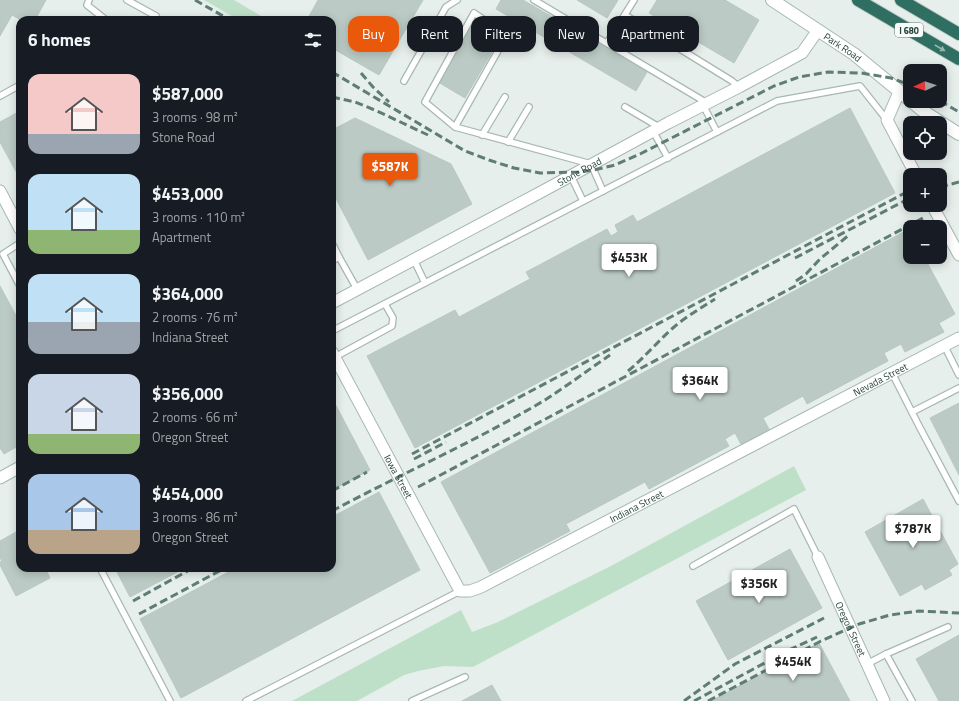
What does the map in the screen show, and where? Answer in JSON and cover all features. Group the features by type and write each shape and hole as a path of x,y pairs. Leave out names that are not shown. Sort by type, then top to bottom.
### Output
{"highway":[{"name":"I 680","path":"858,0 959,59"},
{"name":"I 680","path":"901,0 959,34"}],"street":[{"name":"Park Road","path":"772,0 854,54 903,94"},
{"name":"Stone Road","path":"336,301 656,129 802,53 818,30"},
{"path":"900,92 887,120 912,168"},
{"name":"Park Road","path":"920,108 959,134"},
{"path":"0,191 6,207 16,223"},
{"path":"936,212 959,255"},
{"name":"Nevada Street","path":"801,420 959,338"},
{"name":"Iowa Street","path":"336,359 465,591"},
{"name":"Indiana Street","path":"465,591 481,588 801,420"},
{"path":"0,478 16,469"},
{"name":"Oregon Street","path":"818,557 884,701"}],"lane":[{"path":"89,0 87,5 101,16"},
{"path":"127,0 156,16"},
{"path":"404,80 446,7 457,0"},
{"path":"534,0 607,43"},
{"path":"634,0 625,14 732,81 739,87"},
{"path":"455,127 507,35 474,13 425,102 455,127 591,164 603,191"},
{"path":"621,52 705,104 717,132"},
{"path":"336,329 777,101 860,86 887,120"},
{"path":"0,96 16,88"},
{"path":"482,135 505,97"},
{"path":"508,142 528,107"},
{"path":"624,107 656,129 668,158"},
{"path":"571,176 583,201"},
{"path":"16,245 2,253 16,279"},
{"path":"336,251 357,290"},
{"path":"414,260 425,283"},
{"path":"336,353 392,326 393,318 385,304"},
{"path":"944,345 959,375"},
{"path":"892,372 959,501"},
{"path":"912,412 959,388"},
{"path":"693,566 794,510 818,557"},
{"path":"102,572 170,701"},
{"path":"246,701 465,591"},
{"path":"867,664 886,654 948,628"},
{"path":"886,654 912,701"},
{"path":"412,701 465,677"}],"green space":[{"path":"204,0 234,0 261,16 232,16"},
{"path":"794,466 806,490 473,667 444,666 404,675 357,701 292,701 461,610 472,632 498,622 611,566"}],"building":[{"path":"0,0 46,0 37,16 16,16 16,17 12,15 0,36"},
{"path":"318,0 423,0 414,16 407,16 407,27 399,41 399,16 348,16 348,52 392,52 379,75 336,50 336,16 309,16"},
{"path":"501,0 523,0 551,16 544,16 544,37 536,32 536,16 508,16 496,9"},
{"path":"577,0 618,0 607,18"},
{"path":"657,0 725,0 759,20 734,63 699,42 699,16 654,16 649,13"},
{"path":"471,26 471,52 492,52 465,98 438,82 456,52 463,52 463,39"},
{"path":"599,44 607,49 607,52 613,52 647,72 636,91 569,52 599,52"},
{"path":"850,108 895,193 415,448 367,356 455,310 459,317 530,279 526,272 607,229 611,236 618,232 615,225 633,215 637,222"},
{"path":"16,113 16,172 0,142 0,122"},
{"path":"355,118 451,164 472,204 368,260 336,199 336,128"},
{"path":"903,232 903,264 928,264 955,314 939,323 944,332 905,352 901,344 884,353 888,361 807,404 803,396 763,418 770,431 742,446 735,433 725,439 729,446 649,489 645,482 566,524 570,531 490,573 441,482"},
{"path":"0,286 16,316 16,447 4,454 0,448"},
{"path":"959,403 959,475 930,418"},
{"path":"336,406 370,470 336,488"},
{"path":"379,492 420,570 181,698 140,619 228,572 336,572 336,515"},
{"path":"923,499 958,564 949,570 952,575 925,590 922,584 900,596 865,532"},
{"path":"16,532 16,572 47,572 50,578 16,596 0,565 0,562 2,561 0,558 0,541"},
{"path":"790,549 822,608 728,660 696,601"},
{"path":"117,572 177,572 130,597"},
{"path":"959,635 959,701 939,701 916,659"},
{"path":"819,643 850,701 711,701"},
{"path":"492,685 501,701 462,701"}],"railway":[{"path":"195,0 223,16"},
{"path":"336,74 465,151 514,168 540,173 578,172 615,165 640,154 774,86 799,77 828,72 861,73 891,78 903,82"},
{"path":"361,73 389,102"},
{"path":"336,98 355,102 428,135"},
{"path":"947,105 959,112"},
{"path":"947,185 959,182"},
{"path":"412,454 903,194"},
{"path":"795,258 903,202"},
{"path":"418,487 923,218"},
{"path":"796,281 806,274 820,259 849,235"},
{"path":"628,371 674,327 715,299"},
{"path":"336,509 519,415 553,395 610,355"},
{"path":"414,459 446,442"},
{"path":"336,489 367,472"},
{"path":"133,601 186,572"},
{"path":"139,614 218,572"},
{"path":"708,701 821,641 859,624 890,615 919,611 959,613"},
{"path":"684,701 735,664 824,618"},
{"path":"694,701 787,651 817,637"}]}
